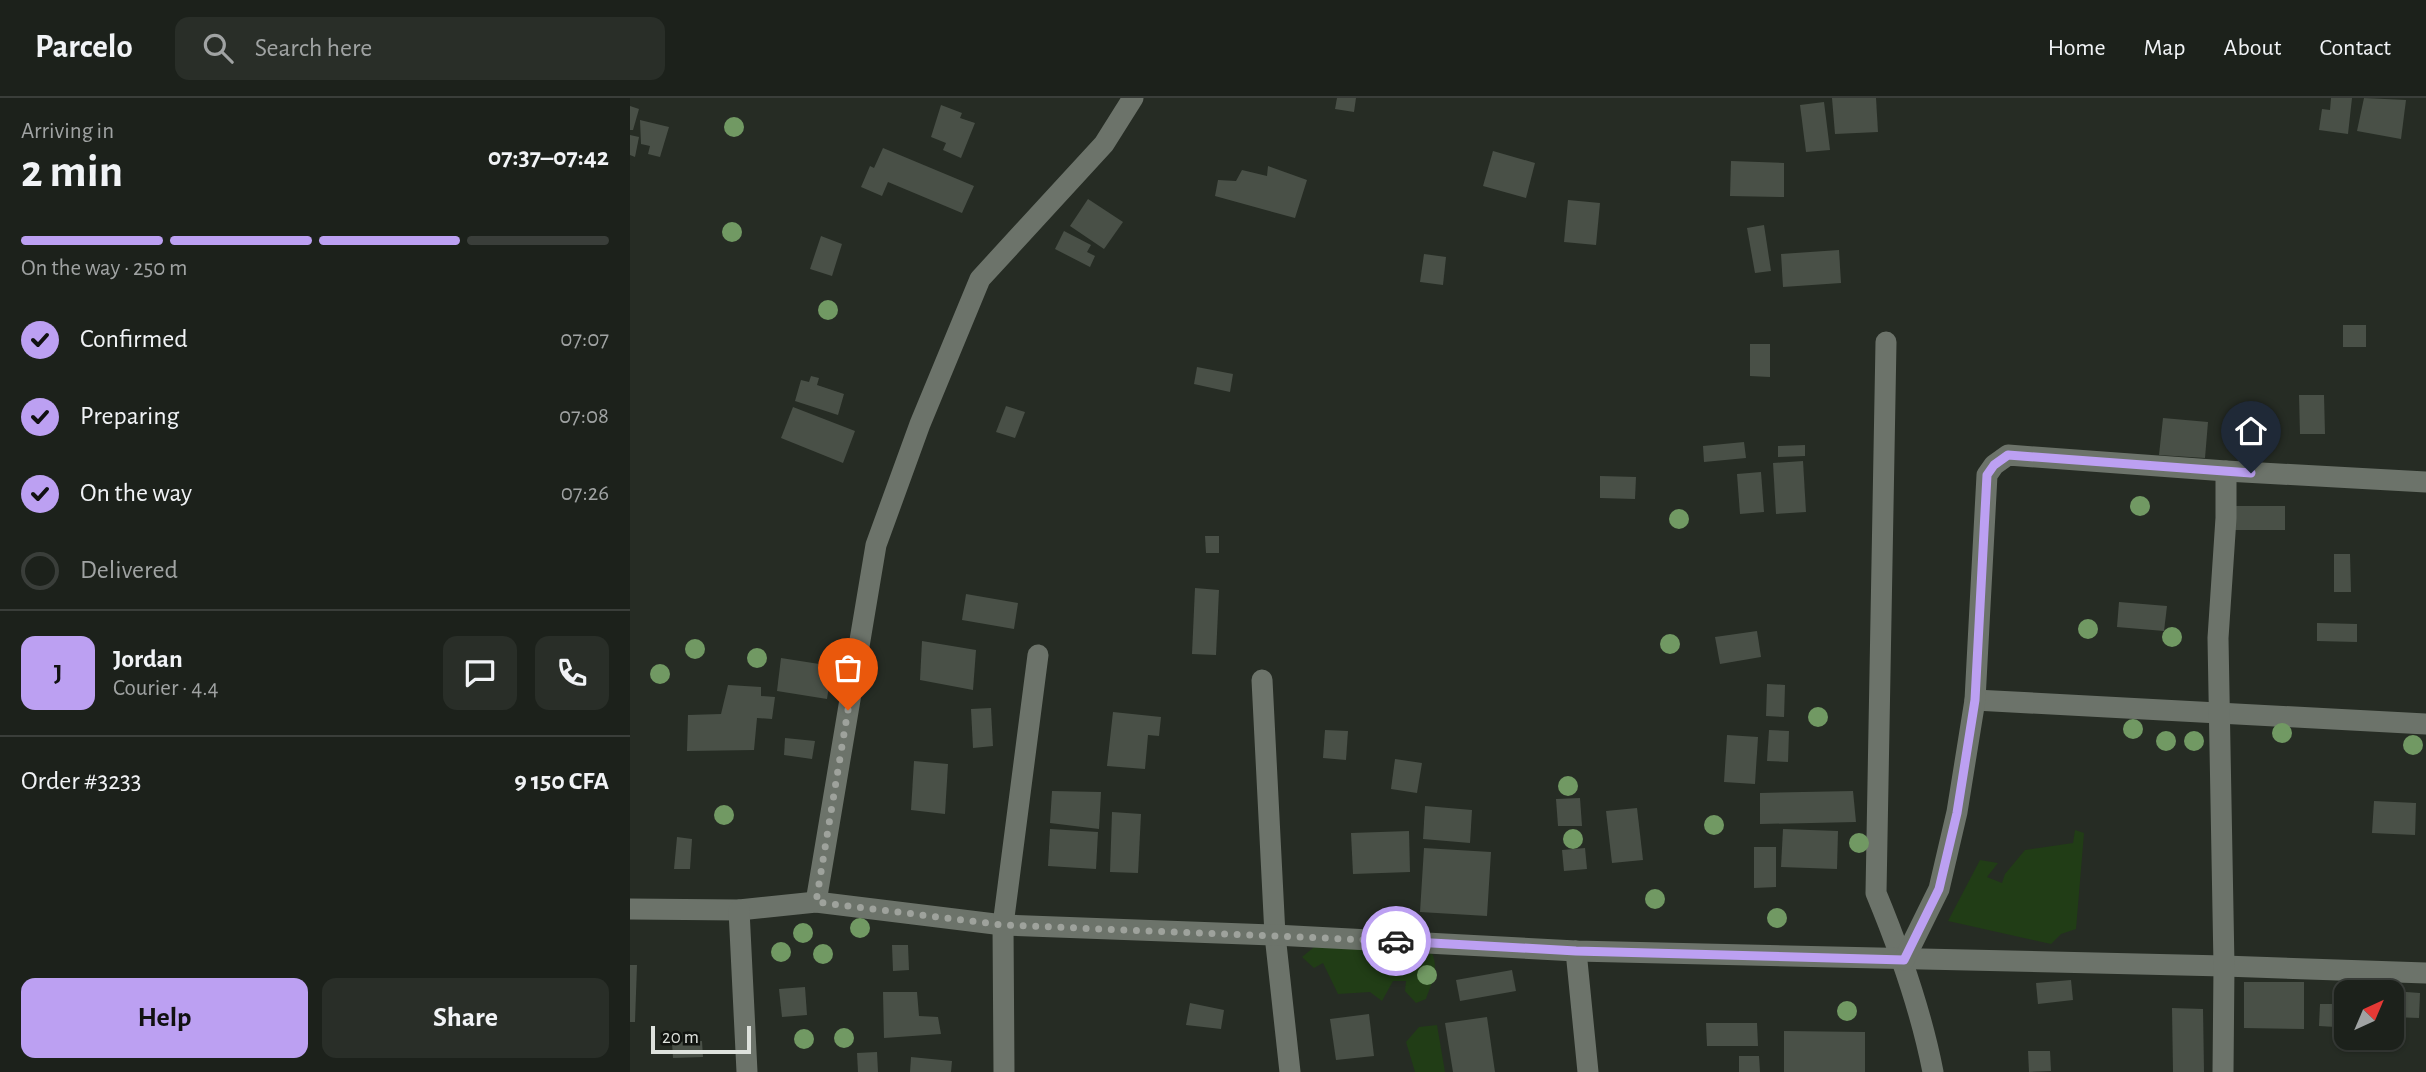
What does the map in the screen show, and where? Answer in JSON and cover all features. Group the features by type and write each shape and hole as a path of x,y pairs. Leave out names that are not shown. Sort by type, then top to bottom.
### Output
{"street":[{"path":"816,902 876,545 920,424 980,279 1104,144 1133,98"},
{"path":"1886,342 1876,893 1904,960 1933,1072"},
{"path":"1904,960 1939,889 1957,813 1975,700 1987,475 1994,465 2008,455 2426,482"},
{"path":"2223,1072 2224,966 2218,638 2226,518 2226,471"},
{"path":"1004,1072 1003,925 1038,655"},
{"path":"1262,680 1275,935 1290,1072"},
{"path":"1975,700 2426,724"},
{"path":"630,909 739,910 816,902 1003,925 1275,935 1576,951 2426,973"},
{"path":"739,910 747,1072"},
{"path":"1576,951 1588,1072"}],"green space":[{"path":"2075,830 2084,833 2076,929 2061,934 2051,944 1948,921 1980,860 1998,863 1987,877 2002,883 2005,874 2025,850 2073,843"},
{"path":"1319,943 1431,951 1435,970 1426,999 1416,1003 1405,991 1406,981 1393,981 1382,1001 1370,992 1338,994 1323,963 1314,968 1302,957"},
{"path":"1437,1025 1445,1072 1415,1072 1406,1042 1419,1027"}],"building":[{"path":"1337,98 1356,98 1354,112 1335,109"},
{"path":"1832,98 1876,98 1878,132 1835,134"},
{"path":"2331,98 2352,98 2348,134 2319,130 2322,109 2330,110"},
{"path":"2364,98 2406,100 2401,139 2357,131"},
{"path":"1824,102 1830,150 1806,152 1800,105"},
{"path":"941,105 962,113 960,118 975,123 961,158 943,150 946,143 931,137"},
{"path":"630,106 639,109 633,130 630,130"},
{"path":"640,120 669,127 660,157 648,154 650,146 641,144"},
{"path":"630,135 639,137 635,157 630,155"},
{"path":"883,148 974,186 962,213 888,182 882,196 861,187 870,166 874,168"},
{"path":"1493,151 1535,163 1526,198 1483,186"},
{"path":"1731,161 1784,163 1784,197 1730,196"},
{"path":"1268,166 1307,180 1295,218 1215,196 1218,180 1236,181 1242,170 1267,176"},
{"path":"1088,199 1123,222 1104,249 1070,226"},
{"path":"1568,200 1600,203 1596,245 1564,242"},
{"path":"1764,225 1771,271 1755,273 1747,228"},
{"path":"1064,231 1091,245 1087,252 1095,256 1090,267 1055,249"},
{"path":"821,236 842,244 832,276 810,269"},
{"path":"1839,250 1841,283 1783,287 1781,254"},
{"path":"1424,254 1446,257 1443,285 1420,282"},
{"path":"2343,325 2366,325 2366,347 2343,347"},
{"path":"1750,344 1770,344 1770,377 1750,376"},
{"path":"1197,367 1233,374 1230,392 1194,384"},
{"path":"811,376 819,378 817,385 844,394 838,415 795,401 801,380 809,382"},
{"path":"2299,395 2324,395 2325,434 2300,434"},
{"path":"1006,406 1025,412 1015,438 996,432"},
{"path":"793,407 855,431 843,463 781,438"},
{"path":"2163,418 2208,422 2205,458 2159,455"},
{"path":"1744,442 1746,458 1704,462 1703,446"},
{"path":"1805,445 1805,456 1778,457 1778,446"},
{"path":"1803,461 1806,512 1776,514 1773,463"},
{"path":"1761,472 1764,512 1740,514 1737,474"},
{"path":"1600,476 1636,477 1635,499 1600,498"},
{"path":"2234,506 2285,506 2285,530 2234,530"},
{"path":"1205,536 1219,536 1219,553 1206,553"},
{"path":"2334,554 2350,554 2351,592 2334,592"},
{"path":"1195,588 1219,590 1216,655 1192,654"},
{"path":"966,594 1018,603 1014,629 962,620"},
{"path":"2119,602 2167,606 2164,631 2117,627"},
{"path":"2317,623 2357,624 2357,642 2317,641"},
{"path":"1757,631 1761,657 1720,664 1715,637"},
{"path":"922,641 976,650 973,690 920,680"},
{"path":"781,658 832,666 827,699 777,691"},
{"path":"1767,684 1785,685 1784,717 1766,716"},
{"path":"728,685 761,687 761,696 775,697 772,719 757,718 754,750 687,751 688,715 721,714"},
{"path":"991,708 993,746 973,748 971,709"},
{"path":"1113,712 1161,717 1159,736 1148,735 1145,769 1107,766"},
{"path":"1325,730 1348,731 1346,760 1323,758"},
{"path":"1769,730 1789,731 1788,762 1767,761"},
{"path":"1727,735 1758,737 1755,784 1724,782"},
{"path":"785,738 815,741 812,759 784,755"},
{"path":"1395,759 1422,763 1417,793 1391,789"},
{"path":"914,761 948,764 945,814 911,810"},
{"path":"1052,791 1101,792 1099,829 1050,823"},
{"path":"1853,791 1856,822 1760,824 1760,793"},
{"path":"1580,798 1582,826 1558,826 1556,799"},
{"path":"2374,801 2416,803 2415,835 2372,833"},
{"path":"1425,806 1472,810 1470,843 1423,839"},
{"path":"1637,808 1643,860 1612,863 1606,811"},
{"path":"1112,812 1141,814 1138,873 1110,872"},
{"path":"1050,829 1098,832 1096,869 1048,866"},
{"path":"1783,829 1838,831 1837,869 1781,867"},
{"path":"1409,831 1410,872 1353,874 1351,833"},
{"path":"677,837 692,839 690,869 674,869"},
{"path":"1754,847 1776,847 1776,887 1754,888"},
{"path":"1424,848 1491,852 1487,916 1420,912"},
{"path":"1585,848 1587,869 1564,871 1562,850"},
{"path":"892,945 908,945 909,970 893,971"},
{"path":"630,965 637,965 635,1022 630,1022"},
{"path":"1512,970 1516,991 1460,1001 1456,980"},
{"path":"2071,980 2073,1000 2038,1004 2036,983"},
{"path":"2244,982 2304,982 2304,1029 2244,1028"},
{"path":"805,987 807,1015 782,1017 779,989"},
{"path":"883,992 917,992 919,1016 938,1017 941,1034 884,1038"},
{"path":"2404,992 2420,993 2419,1018 2404,1017"},
{"path":"1190,1003 1224,1010 1221,1029 1186,1025"},
{"path":"2320,1004 2334,1004 2334,1027 2319,1026"},
{"path":"2172,1008 2203,1009 2204,1072 2173,1072"},
{"path":"1369,1014 1374,1056 1336,1060 1330,1019"},
{"path":"1487,1017 1495,1072 1453,1072 1445,1023"},
{"path":"1706,1023 1757,1023 1758,1046 1707,1046"},
{"path":"1784,1031 1865,1032 1865,1072 1784,1072"},
{"path":"702,1041 703,1057 673,1058 672,1042"},
{"path":"2028,1051 2050,1051 2051,1071 2029,1072"},
{"path":"877,1052 878,1072 858,1072 857,1053"},
{"path":"1739,1056 1759,1056 1760,1072 1739,1072"},
{"path":"911,1057 952,1061 951,1072 910,1072"}],"way so far":[{"path":"848,710 816,902 1003,925 1396,941"}],"route":[{"path":"1396,941 1576,951 1904,960 1939,889 1957,813 1975,700 1987,475 1994,465 2008,455 2251,473"}]}
